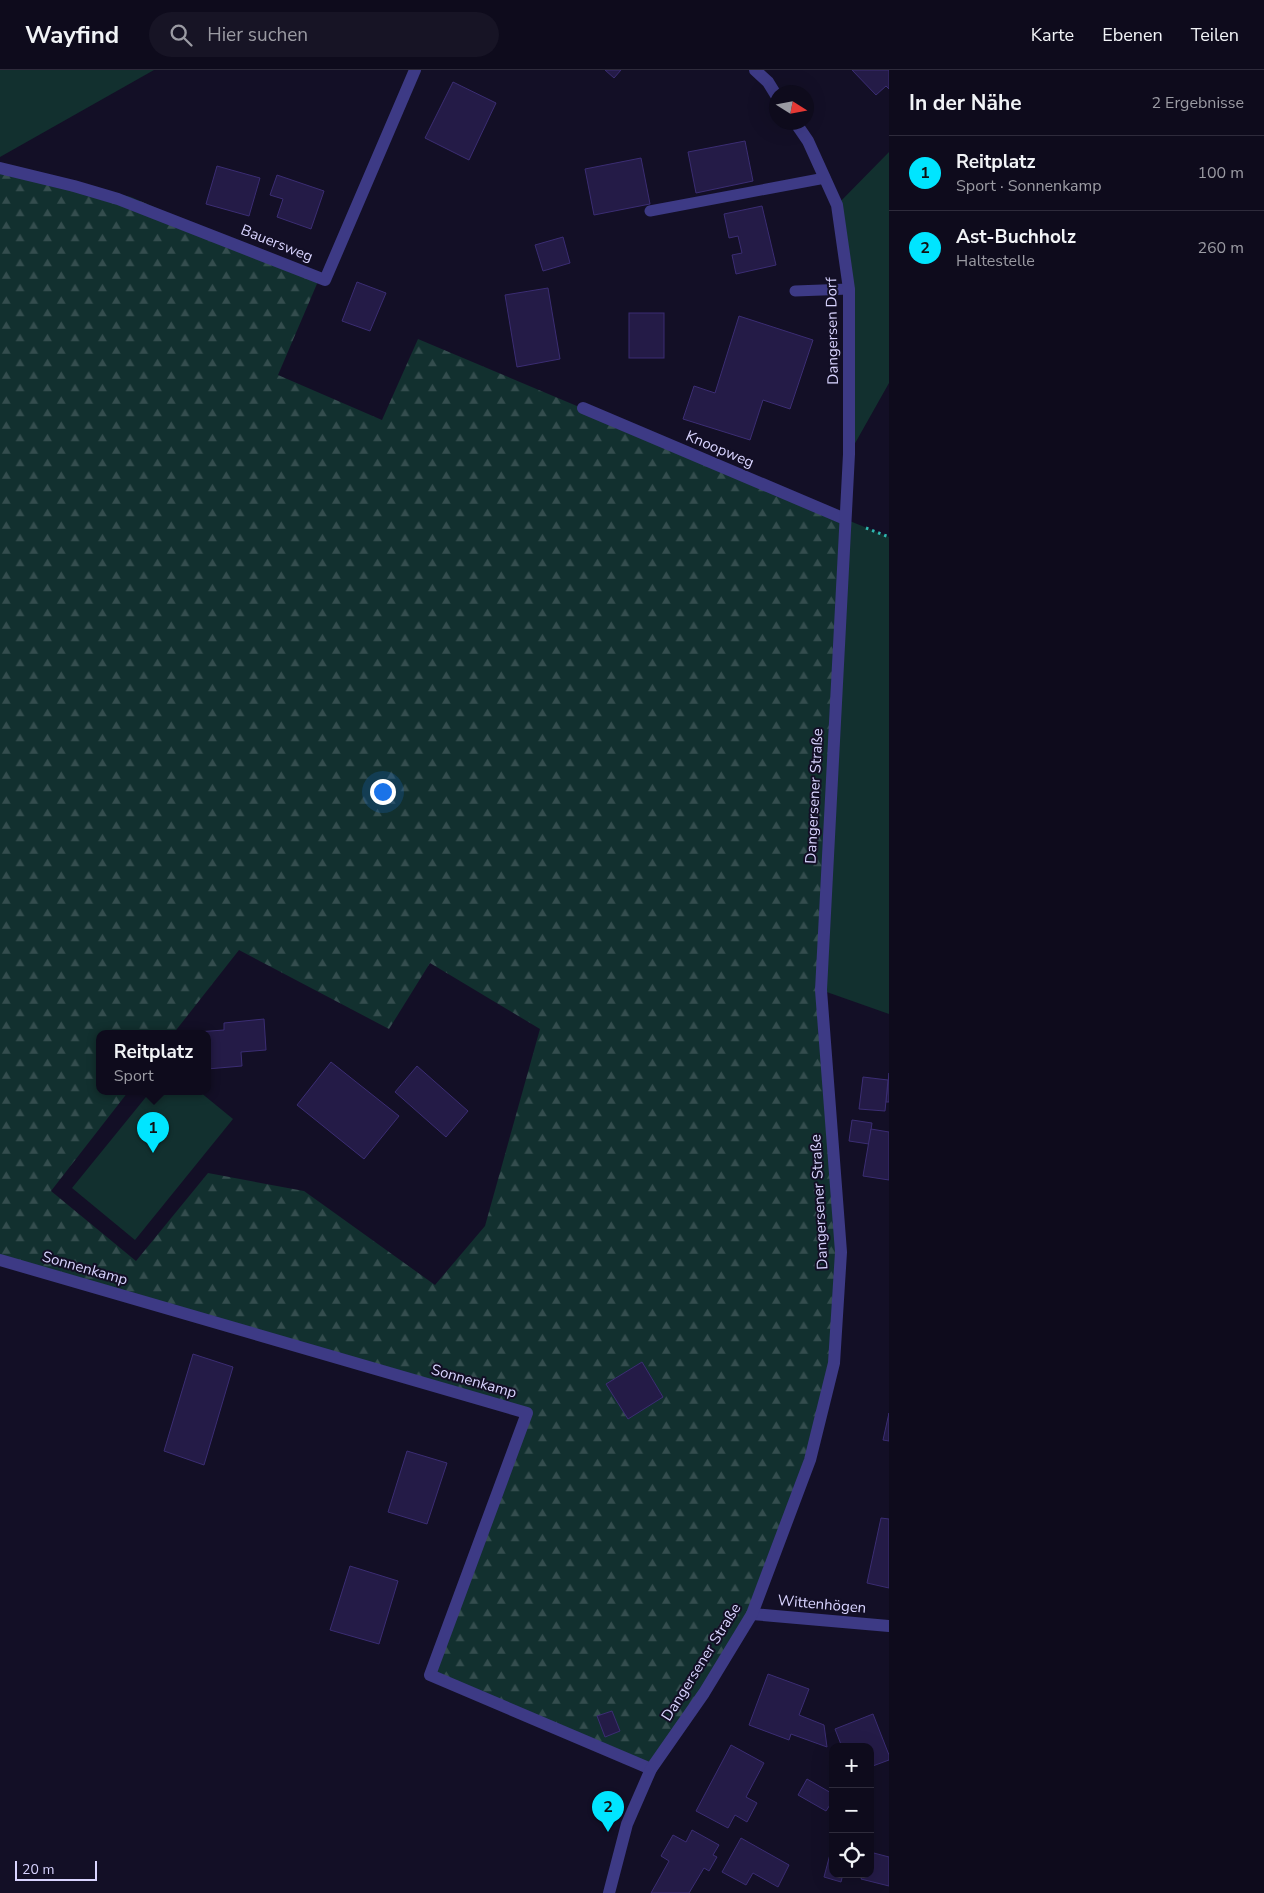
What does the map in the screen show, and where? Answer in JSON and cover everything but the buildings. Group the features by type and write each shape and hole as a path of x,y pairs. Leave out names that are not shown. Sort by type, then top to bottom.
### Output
{"street":[{"name":"Bauersweg","path":"0,168 118,199 325,280 415,70"},
{"path":"755,70 770,85"},
{"name":"Dangersen Dorf","path":"800,130 808,141 837,205 850,288 849,454 845,519"},
{"name":"Knoopweg","path":"583,408 845,519"},
{"name":"Dangersener Straße","path":"609,1893 627,1824 651,1768 704,1694 752,1614 810,1460 834,1362 841,1252 820,990 845,519"},
{"name":"Sonnenkamp","path":"0,1260 527,1413 430,1675 651,1768"},
{"name":"Wittenhögen","path":"752,1614 889,1626"}],"lane":[{"path":"650,211 824,178"},
{"path":"795,291 850,288"}],"green space":[{"path":"0,70 154,70 0,157"},
{"path":"889,152 889,383 849,454 849,289 837,205"},
{"path":"0,165 131,197 319,279 278,375 382,420 418,339 845,519 821,990 841,1252 834,1363 810,1460 752,1614 651,1769 430,1675 527,1413 0,1260","holes":["239,950 389,1029 430,963 540,1029 485,1226 435,1285 304,1191 208,1173 136,1261 51,1191 126,1095 96,1095 96,1030 176,1030"]},
{"path":"845,519 889,537 889,1014 821,990"},
{"path":"148,1095 204,1095 233,1119 135,1240 72,1188"}],"place":[{"name":"Reitplatz","path":"153,1153"},
{"name":"Ast-Buchholz","path":"608,1832"}]}
